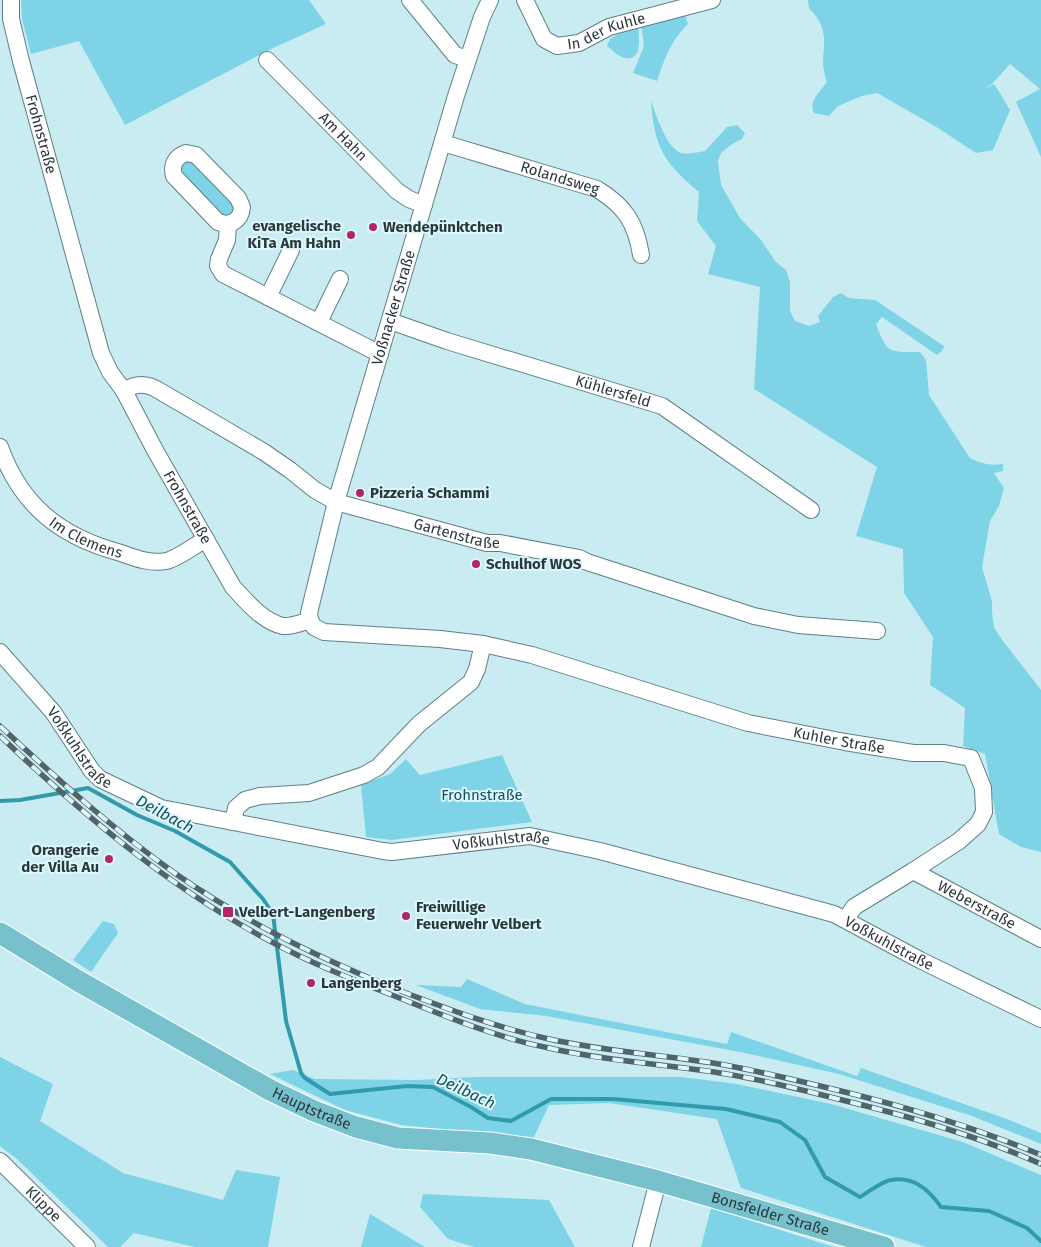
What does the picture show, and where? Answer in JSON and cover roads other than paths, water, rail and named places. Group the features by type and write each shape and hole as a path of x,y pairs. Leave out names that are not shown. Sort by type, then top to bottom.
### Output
{"main road":[{"name":"Hauptstraße","path":"0,933 72,978 270,1090 314,1111 356,1127 398,1138 490,1143 522,1147 658,1181"},
{"name":"Bonsfelder Straße","path":"658,1181 884,1247"}],"street":[{"name":"Frohnstraße","path":"11,0 11,19 21,61 97,343 110,372 124,391 156,452 233,587 259,613 273,622 283,626 294,626 310,620"},
{"path":"410,0 456,55 468,59"},
{"name":"Voßnacker Straße","path":"310,620 311,608 336,502 468,59 482,17 490,0"},
{"name":"In der Kuhle","path":"525,0 544,38 557,46 578,43 609,27 712,0"},
{"name":"Am Hahn","path":"267,60 397,191 409,200 424,205"},
{"name":"Rolandsweg","path":"443,143 597,189 610,197 627,215 638,238 641,256"},
{"path":"186,153 196,155 238,198 242,207 240,217 237,221 228,224 218,222 174,176 173,166 177,158 186,153"},
{"path":"228,224 227,240 218,266 223,274 380,354"},
{"path":"268,297 291,250"},
{"path":"319,322 340,280"},
{"name":"Kühlersfeld","path":"390,321 447,341 662,406 811,510"},
{"name":"Gartenstraße","path":"124,391 134,384 150,386 158,390 264,452 314,490 336,502 487,543 500,543 579,558 754,616 798,625 876,631"},
{"name":"Im Clemens","path":"0,447 15,482 35,507 56,525 96,546 149,561 167,561 206,539"},
{"path":"233,822 236,808 245,800 260,796 309,793 364,775 378,767 419,724 459,694 471,682 477,669 483,644 440,639 324,632 314,627 310,620"},
{"name":"Kuhler Straße","path":"483,644 532,655 748,723 913,753 944,753 971,758 983,788 984,812 978,824 959,841 913,872 854,907 846,919"},
{"name":"Voßkuhlstraße","path":"0,652 53,712 88,766 100,779 161,808 392,852 530,836 600,851 834,914 920,960 1041,1019"},
{"name":"Weberstraße","path":"913,872 1041,939"},
{"name":"Klippe","path":"0,1161 87,1247"},
{"path":"641,1247 658,1181"}],"waterway":[{"name":"Deilbach","path":"0,801 20,800 88,788 137,815 175,831 230,862 263,899 273,914 286,1021 301,1073 305,1078 330,1094 407,1086 433,1087 488,1118 511,1121 551,1099 613,1099 726,1109 780,1122 805,1140 825,1177 860,1197 888,1181 907,1180 926,1190 941,1207 989,1211 1027,1228 1041,1241"}],"railway":[{"path":"0,726 86,803 130,840 176,874 259,925 375,981 459,1013 530,1035 593,1047 725,1065 803,1082 922,1113 993,1136 1041,1155"},
{"path":"0,736 95,821 128,848 197,898 270,941 352,979 456,1020 511,1039 570,1052 720,1073 794,1088 941,1127 1041,1164"}],"place":[{"name":"Wendepünktchen","path":"373,227"},
{"name":"evangelische KiTa Am Hahn","path":"351,235"},
{"name":"Pizzeria Schammi","path":"360,493"},
{"name":"Schulhof WOS","path":"476,564"},
{"name":"Orangerie der Villa Au","path":"109,859"},
{"name":"Velbert-Langenberg","path":"228,912"},
{"name":"Freiwillige Feuerwehr Velbert","path":"406,916"},
{"name":"Langenberg","path":"311,983"}]}
